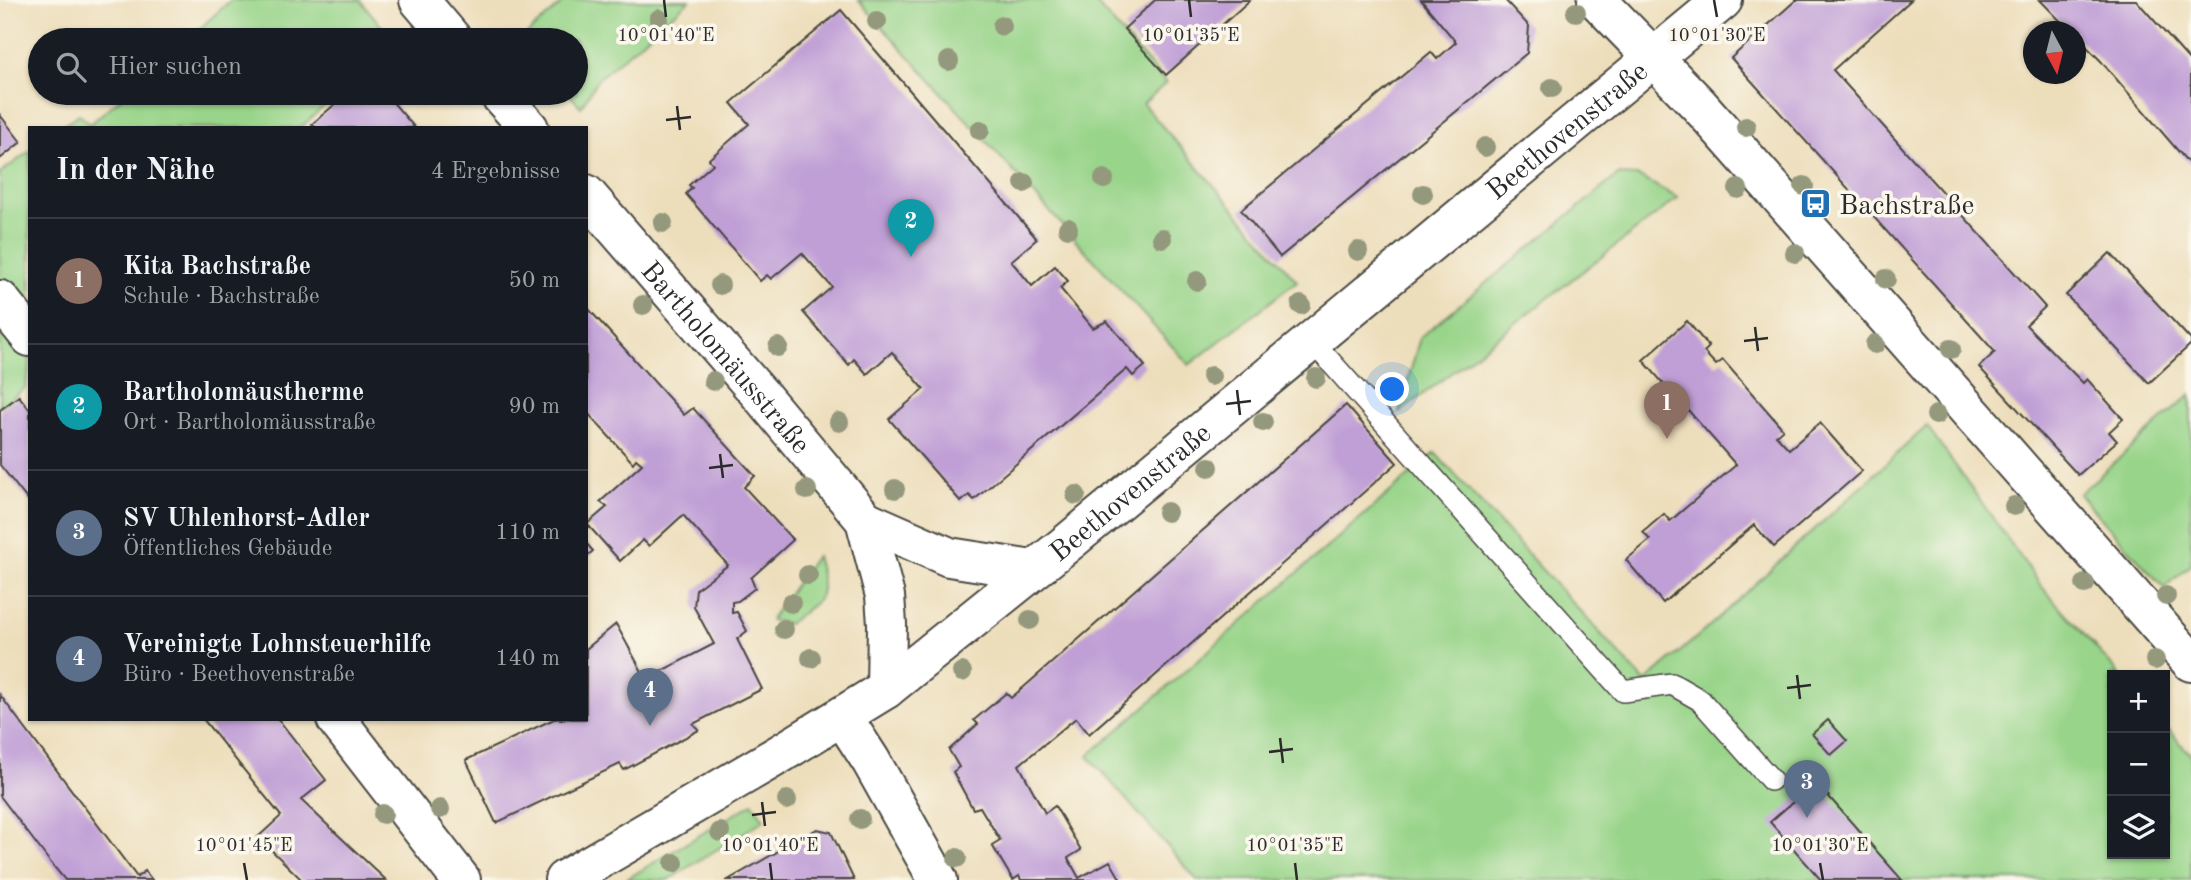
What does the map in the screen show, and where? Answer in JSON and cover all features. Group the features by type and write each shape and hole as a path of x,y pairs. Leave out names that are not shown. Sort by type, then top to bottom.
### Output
{"street":[{"path":"419,0 443,28"},
{"path":"1597,0 1699,105 2191,662"},
{"name":"Beethovenstraße","path":"564,880 886,689 1723,0"},
{"path":"508,105 526,126"},
{"name":"Bartholomäusstraße","path":"588,196 865,520 885,596 886,689"},
{"path":"0,300 28,335"},
{"name":"Bartholomäusstraße","path":"865,520 949,557 1033,570"},
{"path":"842,716 871,761 938,880"},
{"path":"338,721 461,880"}],"lane":[{"path":"1312,341 1623,691 1672,684 1700,700 1770,780"}],"green space":[{"path":"231,0 360,0 383,28 200,28"},
{"path":"566,0 690,0 598,79 588,95 588,28 534,28"},
{"path":"858,0 1093,0 1166,83 1143,104 1297,281 1189,365"},
{"path":"113,105 326,105 302,126 63,126 79,114 90,124"},
{"path":"28,152 28,375 25,388 0,407 0,173"},
{"path":"1618,175 1638,176 1678,198 1399,413 1420,337"},
{"path":"2191,394 2191,565 2164,588 2079,494"},
{"path":"1927,426 2042,587 2116,670 2107,670 2107,859 2170,859 2170,732 2191,755 2191,880 1197,880 1088,756 1435,453 1645,682"},
{"path":"816,556 822,582 820,597 788,624 770,620"},
{"path":"753,803 764,820 668,880 625,880"}],"building":[{"path":"1155,0 1250,0 1166,75 1124,29"},
{"path":"1421,0 1505,0 1529,26 1527,53 1280,257 1241,210 1431,52 1437,59 1456,42"},
{"path":"1796,0 1911,0 1833,70 2045,307 2026,325 2083,383 2087,379 2123,419 2109,432 2117,441 2078,475 1979,367 1995,352 1731,58"},
{"path":"2040,0 2136,0 2191,62 2191,166 2086,46 2086,21 2060,21"},
{"path":"841,10 1037,239 1011,261 1032,286 1055,266 1068,281 1060,288 1093,328 1107,321 1145,366 1133,376 1127,369 974,500 969,495 961,502 889,419 924,389 892,352 867,374 854,359 849,365 803,312 832,287 802,253 771,279 767,275 760,281 686,194 692,188 689,185 713,164 709,159 749,124 731,103"},
{"path":"334,105 395,105 413,126 314,126 312,124"},
{"path":"0,115 21,142 0,159"},
{"path":"2110,253 2191,340 2191,344 2149,383 2066,295"},
{"path":"588,308 684,415 693,408 755,476 744,487 793,540 751,578 755,588 738,601 732,602 732,613 737,612 747,631 737,639 762,689 693,724 699,730 624,770 620,764 496,823 466,760 550,721 588,721 588,647 616,624 646,679 714,644 694,607 696,589 728,565 683,515 649,546 643,540 620,561 588,525 607,507 600,502 642,464 636,459 633,463 588,413"},
{"path":"1687,321 1709,347 1704,352 1716,365 1723,360 1783,429 1776,435 1789,449 1820,423 1862,471 1774,547 1754,525 1663,603 1626,560 1650,540 1643,532 1664,514 1670,521 1736,465 1682,403 1673,410 1655,389 1663,383 1643,360"},
{"path":"19,396 28,407 28,500 0,465 0,410"},
{"path":"1346,405 1397,463 1089,734 1076,718 1019,765 1045,813 1055,806 1081,850 1068,858 1079,878 1110,861 1121,880 1021,880 1019,876 1013,880 992,845 1000,840 980,807 973,809 953,772 959,767 949,750 978,724 974,720 1006,693 1011,698 1024,687"},
{"path":"0,695 137,877 145,871 152,880 65,880 50,862 0,796"},
{"path":"1828,720 1847,741 1831,755 1812,734"},
{"path":"205,721 280,721 326,780 301,800 386,880 302,880 258,837 281,816"},
{"path":"1816,782 1902,880 1821,880 1770,822"},
{"path":"817,829 831,832 854,880 728,880"}],"place":[{"name":"Bachstraße","path":"1816,204"},
{"name":"Bartholomäustherme","path":"911,257"},
{"name":"Kita Bachstraße","path":"1667,439"},
{"name":"Vereinigte Lohnsteuerhilfe","path":"650,726"},
{"name":"SV Uhlenhorst-Adler","path":"1807,818"}]}
